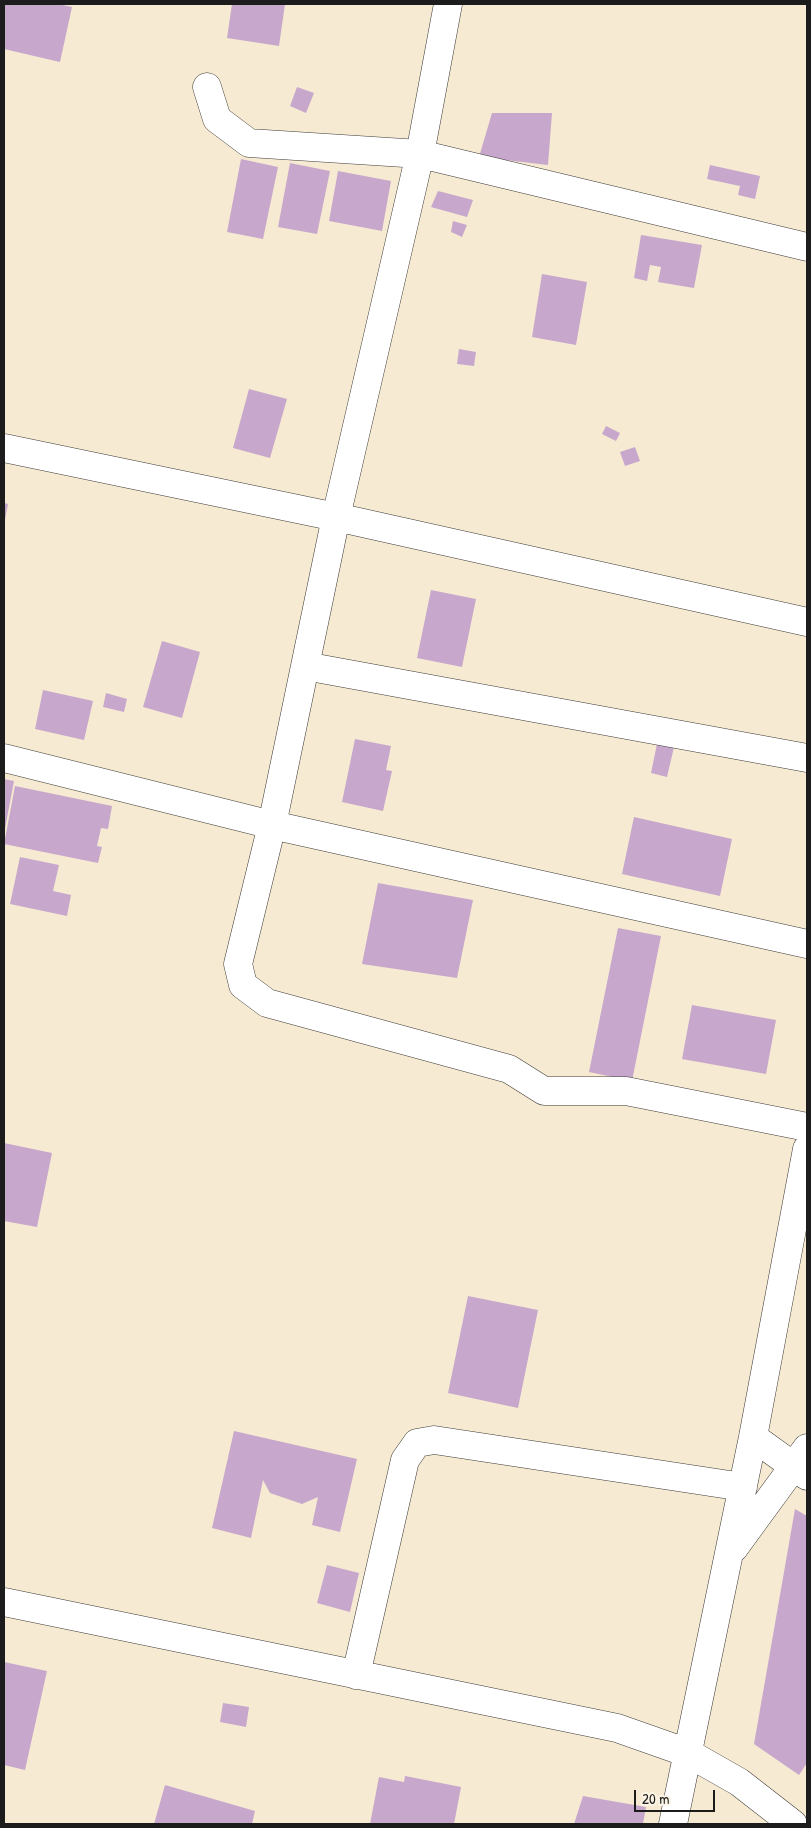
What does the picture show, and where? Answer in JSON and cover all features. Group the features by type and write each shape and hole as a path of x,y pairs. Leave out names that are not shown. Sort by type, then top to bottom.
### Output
{"street":[{"path":"448,4 420,154 336,517 272,825 238,964 243,985 267,1003 509,1068 544,1090 626,1091 807,1127"},
{"path":"207,88 217,119 249,143 420,154 807,247"},
{"path":"4,448 336,517 807,622"},
{"path":"305,666 807,758"},
{"path":"4,758 272,825 807,944"},
{"path":"673,1824 754,1437 805,1178 807,1148"},
{"path":"728,1555 803,1464 754,1437"},
{"path":"356,1675 405,1460 416,1443 434,1440 743,1486"},
{"path":"4,1602 617,1728 688,1753 739,1782 793,1824"}],"building":[{"path":"4,4 58,4 72,7 60,62 4,49"},
{"path":"232,4 285,4 279,46 227,38"},
{"path":"297,87 314,93 306,113 290,106"},
{"path":"492,113 552,113 548,165 479,157"},
{"path":"241,159 278,167 263,239 227,232"},
{"path":"290,163 330,171 317,234 278,227"},
{"path":"710,165 760,176 755,199 738,195 740,186 707,179"},
{"path":"338,171 391,181 382,231 329,221"},
{"path":"438,191 473,200 467,217 431,207"},
{"path":"453,221 467,225 462,237 451,232"},
{"path":"641,235 702,245 694,288 658,282 661,267 650,265 647,281 634,278"},
{"path":"542,274 587,282 576,345 532,337"},
{"path":"459,349 476,352 474,366 457,364"},
{"path":"249,389 287,399 270,458 233,448"},
{"path":"606,426 620,433 616,441 602,434"},
{"path":"635,447 640,461 625,466 620,452"},
{"path":"4,503 8,504 5,520 4,520"},
{"path":"431,590 476,599 462,667 417,658"},
{"path":"162,641 200,652 182,718 143,707"},
{"path":"43,690 93,701 84,740 35,729"},
{"path":"106,693 127,699 124,712 103,707"},
{"path":"355,739 391,746 386,770 392,771 383,811 342,802"},
{"path":"658,739 675,743 667,777 651,773"},
{"path":"4,779 14,781 5,829 4,829"},
{"path":"15,786 112,806 108,829 101,828 97,846 102,847 98,863 4,844"},
{"path":"634,817 732,839 720,896 622,874"},
{"path":"20,857 59,865 53,891 71,895 67,916 10,904"},
{"path":"378,883 473,900 457,978 362,964"},
{"path":"618,928 661,936 632,1081 589,1072"},
{"path":"692,1005 776,1020 766,1074 682,1059"},
{"path":"4,1143 52,1153 37,1227 4,1221"},
{"path":"468,1296 538,1310 518,1408 448,1393"},
{"path":"234,1431 357,1459 340,1532 312,1525 318,1497 302,1504 270,1493 263,1480 251,1538 212,1528"},
{"path":"795,1509 807,1516 807,1763 799,1775 754,1744"},
{"path":"327,1565 359,1573 350,1612 317,1603"},
{"path":"4,1662 47,1671 25,1770 4,1765"},
{"path":"223,1703 249,1707 246,1727 220,1722"},
{"path":"405,1776 461,1787 454,1824 370,1824 379,1777 404,1782"},
{"path":"165,1785 255,1811 252,1824 154,1824"},
{"path":"583,1796 646,1807 643,1824 574,1824"}]}
